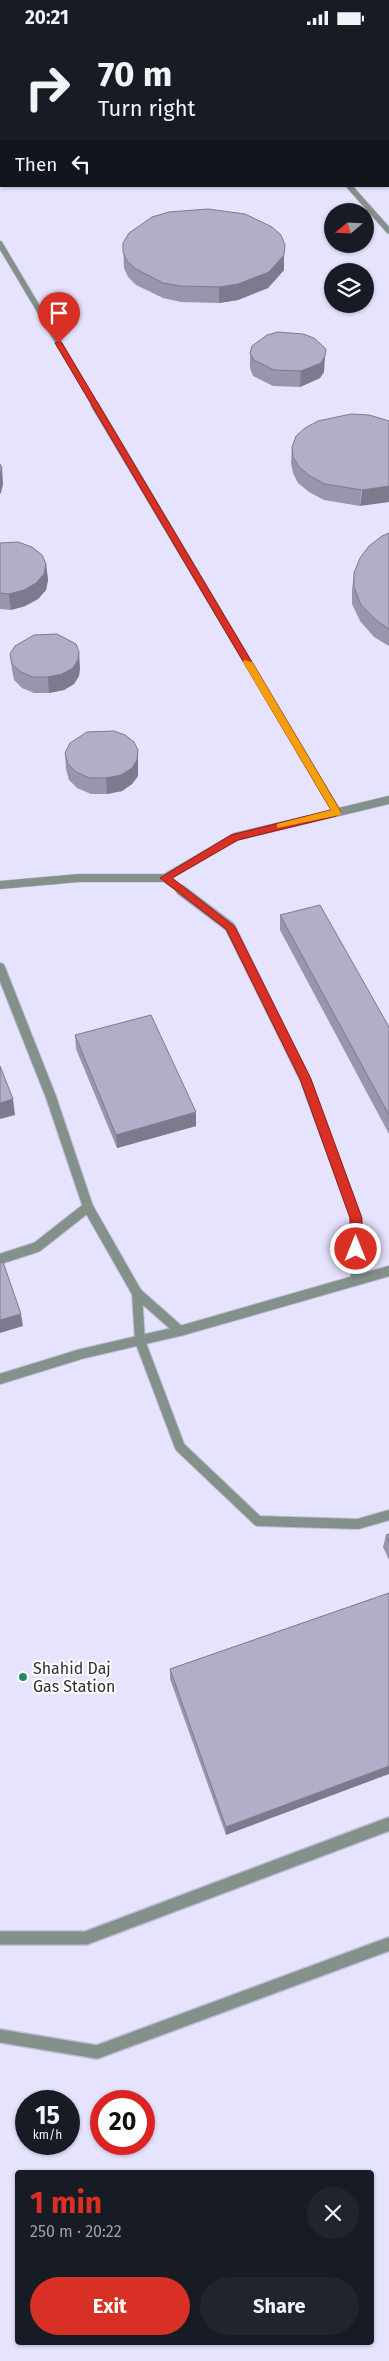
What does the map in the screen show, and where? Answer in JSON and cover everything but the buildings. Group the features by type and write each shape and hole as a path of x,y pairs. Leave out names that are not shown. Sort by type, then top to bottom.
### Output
{"lane":[{"path":"350,187 389,231"},
{"path":"0,244 336,812"},
{"path":"0,885 79,879 165,878 235,837 389,800"},
{"path":"165,878 230,927 305,1079 356,1218 356,1279"},
{"path":"0,968 50,1097 88,1207 137,1293 180,1331"},
{"path":"0,1259 37,1247 88,1207"},
{"path":"0,1379 81,1355 180,1331 389,1271"},
{"path":"137,1293 140,1341 180,1447 258,1521 358,1524 389,1515"},
{"path":"0,1938 86,1938 389,1824"},
{"path":"0,2036 97,2052 389,1944"}],"slow traffic":[{"path":"247,662 336,812 281,826"}],"place":[{"name":"Shahid Daj Gas Station","path":"23,1677"}],"route":[{"path":"59,343 336,812 235,837 165,878 230,927 305,1079 356,1218 356,1249"}]}
